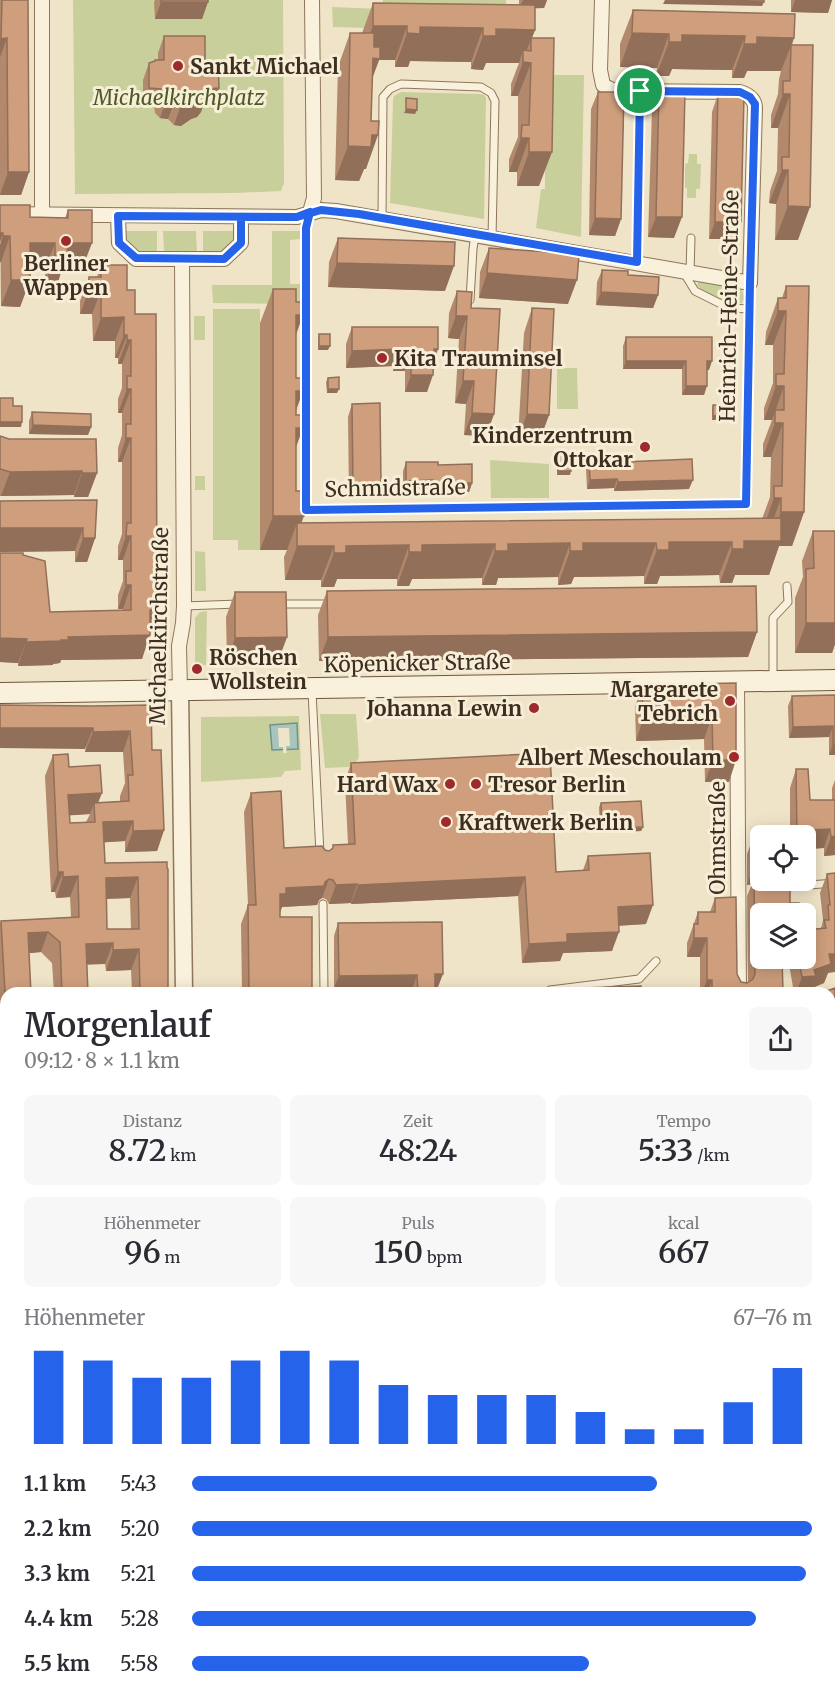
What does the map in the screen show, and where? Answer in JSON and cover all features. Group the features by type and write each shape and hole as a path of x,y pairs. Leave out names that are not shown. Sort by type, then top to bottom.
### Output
{"main road":[{"name":"Köpenicker Straße","path":"0,693 835,680"}],"street":[{"path":"42,0 42,215"},
{"path":"310,212 314,198 312,0"},
{"path":"602,0 600,70 603,85 619,91 640,91"},
{"name":"Heinrich-Heine-Straße","path":"640,91 740,92 753,100 755,108 750,283"},
{"path":"0,214 297,217 321,210 336,211 750,283"},
{"path":"118,216 119,243 136,258 182,259 224,259 241,243 241,217"},
{"name":"Michaelkirchstraße","path":"182,259 184,606 179,646 184,987"},
{"name":"Ohmstraße","path":"737,682 741,890 739,987"}],"lane":[{"path":"382,218 383,97 390,89 402,84 481,87 491,93 495,101 492,238"},
{"path":"637,262 640,91"},
{"name":"Schmidstraße","path":"310,212 306,228 306,510 746,504"},
{"path":"470,306 472,249 475,235"},
{"path":"691,238 687,272 695,291 729,308 750,309"},
{"name":"Heinrich-Heine-Straße","path":"746,504 750,283"},
{"path":"773,681 773,618 788,602 787,586"},
{"path":"184,606 244,604"},
{"path":"267,604 336,604"},
{"path":"312,688 321,864"},
{"path":"816,885 835,884"},
{"path":"323,904 324,987"},
{"path":"574,987 639,979 656,961"}],"green space":[{"name":"Michaelkirchplatz","path":"73,0 283,0 284,183 281,191 75,194"},
{"path":"383,0 506,0 506,32 333,27 332,7 382,9"},
{"path":"545,75 584,75 581,237 536,228 541,189 545,189"},
{"path":"401,92 480,94 486,98 484,219 390,203 393,100 394,96"},
{"path":"689,154 697,154 697,164 701,164 700,189 696,189 696,198 687,198 687,188 685,188 685,164 688,163"},
{"path":"125,231 157,231 157,253 140,252 125,239"},
{"path":"163,231 196,231 197,253 164,253"},
{"path":"203,231 235,231 235,239 220,253 203,253"},
{"path":"272,231 301,231 301,239 290,240 290,284 301,284 301,304 213,303 212,285 272,285"},
{"path":"699,280 741,288 743,301 734,305 728,304 700,289 697,285"},
{"path":"213,309 260,309 260,550 238,550 238,540 213,540"},
{"path":"194,316 205,316 205,340 194,340"},
{"path":"557,368 577,368 578,409 557,409"},
{"path":"490,460 549,464 549,498 491,498"},
{"path":"195,476 205,476 205,490 195,490"},
{"path":"195,551 205,552 206,591 195,591"},
{"path":"207,611 206,665 195,665 195,618 200,612"},
{"path":"320,714 356,714 359,757 349,767 325,768"},
{"path":"299,716 301,770 285,771 281,777 201,782 201,717"}],"water":[{"path":"297,723 298,749 272,750 270,725"}],"pier":[{"path":"278,728 289,728 290,746 286,746 287,753 283,753 283,747 279,747"}],"building":[{"path":"2,0 28,0 29,172 8,172 7,38 1,39"},
{"path":"161,0 208,0 208,2 161,2"},
{"path":"692,0 764,0 764,2"},
{"path":"373,3 535,5 535,30 496,29 496,36 483,36 483,28 420,27 420,34 407,33 407,26 373,26"},
{"path":"633,10 795,14 794,38 757,37 757,44 744,44 745,36 682,35 682,42 669,42 669,34 632,33"},
{"path":"350,33 374,33 374,47 380,47 380,59 373,58 371,121 379,121 378,135 372,135 371,147 348,146"},
{"path":"164,36 205,36 205,61 218,61 219,88 207,89 207,95 203,100 187,109 180,108 174,102 166,101 161,96 161,89 149,88 149,63 164,60"},
{"path":"531,38 554,38 552,152 529,152 529,138 521,138 522,125 529,125 531,63 523,62 523,50 531,51"},
{"path":"791,45 813,45 810,207 788,206 788,170 782,170 782,157 789,157 790,94 783,94 783,81 790,81"},
{"path":"659,90 685,91 682,217 656,217"},
{"path":"598,92 624,92 621,219 595,218"},
{"path":"718,94 744,95 741,222 715,222"},
{"path":"406,98 417,99 417,110 406,109"},
{"path":"0,205 30,205 30,217 68,218 68,210 92,210 92,243 68,243 67,255 55,255 55,243 30,243 30,280 11,280 10,236 3,236 3,233 0,233"},
{"path":"338,238 455,242 454,266 337,263"},
{"path":"489,248 579,254 577,280 487,273"},
{"path":"101,265 127,265 127,290 135,290 135,314 156,314 157,610 150,610 150,635 68,637 69,640 26,642 27,639 0,638 0,553 23,553 23,555 45,561 50,612 131,610 131,585 126,585 126,571 131,571 131,536 126,536 127,523 131,523 131,438 126,438 126,424 131,424 131,389 127,389 127,376 131,376 131,340 127,340 127,335 124,335 124,317 101,318 101,290 89,290 89,277 101,277"},
{"path":"602,270 628,271 628,275 659,277 658,295 601,292"},
{"path":"786,286 809,286 804,512 781,512 781,498 774,498 774,486 782,486 783,423 775,423 775,410 784,410 784,386 776,386 776,374 784,374 786,311 778,311 778,298 786,298"},
{"path":"273,289 296,289 296,302 303,302 303,315 296,315 296,378 303,378 303,391 296,391 296,415 303,415 303,428 296,428 296,491 304,491 304,516 273,516"},
{"path":"457,291 472,292 471,308 500,309 494,414 472,413 474,381 463,381 467,316 456,316"},
{"path":"532,308 554,309 549,415 527,414"},
{"path":"352,327 438,327 438,349 434,349 433,375 411,375 411,354 400,354 400,349 352,351"},
{"path":"319,334 330,334 330,346 319,346"},
{"path":"626,337 712,337 712,361 707,361 707,386 686,386 686,361 626,361"},
{"path":"339,377 339,389 328,389 328,378"},
{"path":"0,398 13,398 13,406 22,406 22,422 0,422"},
{"path":"380,403 381,483 353,484 352,404"},
{"path":"713,405 724,405 724,415 713,416"},
{"path":"32,412 91,414 91,427 33,425"},
{"path":"0,436 9,439 96,439 97,473 82,473 82,471 10,472 0,469"},
{"path":"571,454 571,471 558,471 558,455"},
{"path":"623,459 623,462 692,459 693,480 618,482 617,479 590,480 589,460"},
{"path":"406,462 438,462 438,465 472,464 472,483 433,483 433,480 406,481"},
{"path":"97,500 95,538 83,538 83,528 0,528 0,501"},
{"path":"781,518 781,541 744,541 744,549 732,549 732,542 669,542 669,550 657,550 656,543 583,543 583,551 570,551 570,543 508,544 508,551 495,551 495,544 422,545 422,552 409,552 409,545 346,546 346,553 334,553 334,546 297,546 297,523"},
{"path":"813,531 835,531 835,623 806,623 806,569 814,568"},
{"path":"756,586 757,632 328,637 327,591"},
{"path":"235,592 286,592 287,637 235,638"},
{"path":"736,683 736,760 713,760 712,717 643,719 642,685"},
{"path":"835,695 835,744 833,744 833,726 793,727 792,696"},
{"path":"0,705 151,705 152,750 161,750 164,830 133,831 133,821 103,822 105,863 167,862 168,987 140,987 139,949 113,950 113,943 86,944 88,987 62,987 60,942 48,932 28,933 31,987 5,987 1,921 79,917 78,876 63,877 63,872 58,872 53,755 68,754 69,767 100,765 102,793 68,795 70,823 95,822 94,803 129,801 128,775 133,775 130,731 93,732 93,728 0,728","holes":["138,877 139,929 107,929 106,878"]},
{"path":"550,753 556,872 589,870 588,856 650,853 653,905 618,907 619,932 567,934 567,942 529,944 525,877 358,885 336,885 333,880 329,879 324,886 286,888 286,894 280,894 280,917 312,917 312,987 249,987 248,905 256,905 251,793 281,791 284,848 322,846 329,851 333,845 355,844 351,763"},
{"path":"796,769 808,769 810,800 835,800 835,836 831,837 830,829 816,830 816,825 797,825"},
{"path":"641,801 643,827 602,829 601,803"},
{"path":"835,873 835,954 829,954 831,964 814,970 816,976 802,977 800,969 816,969 816,929 826,928 824,920 829,920 827,874"},
{"path":"754,891 790,891 790,903 754,903"},
{"path":"736,897 737,974 741,982 747,983 753,979 755,969 782,969 783,987 712,987 712,980 707,980 707,938 694,938 694,924 698,924 698,912 715,912 715,898"},
{"path":"442,922 443,974 435,974 435,987 418,987 417,975 339,976 338,923"}],"place":[{"name":"Sankt Michael","path":"178,66"},
{"name":"Berliner Wappen","path":"66,241"},
{"name":"Kita Trauminsel","path":"382,358"},
{"name":"Kinderzentrum Ottokar","path":"645,447"},
{"name":"Röschen Wollstein","path":"197,669"},
{"name":"Margarete Tebrich","path":"730,701"},
{"name":"Johanna Lewin","path":"534,708"},
{"name":"Albert Meschoulam","path":"734,757"},
{"name":"Hard Wax","path":"450,784"},
{"name":"Tresor Berlin","path":"476,784"},
{"name":"Kraftwerk Berlin","path":"446,822"}],"route":[{"path":"640,91 637,262 359,214 321,210 310,212 297,217 241,217 241,243 224,259 136,258 119,243 118,216 297,217 310,212 306,228 306,510 746,504 755,104 750,97 740,92 640,91"}]}
